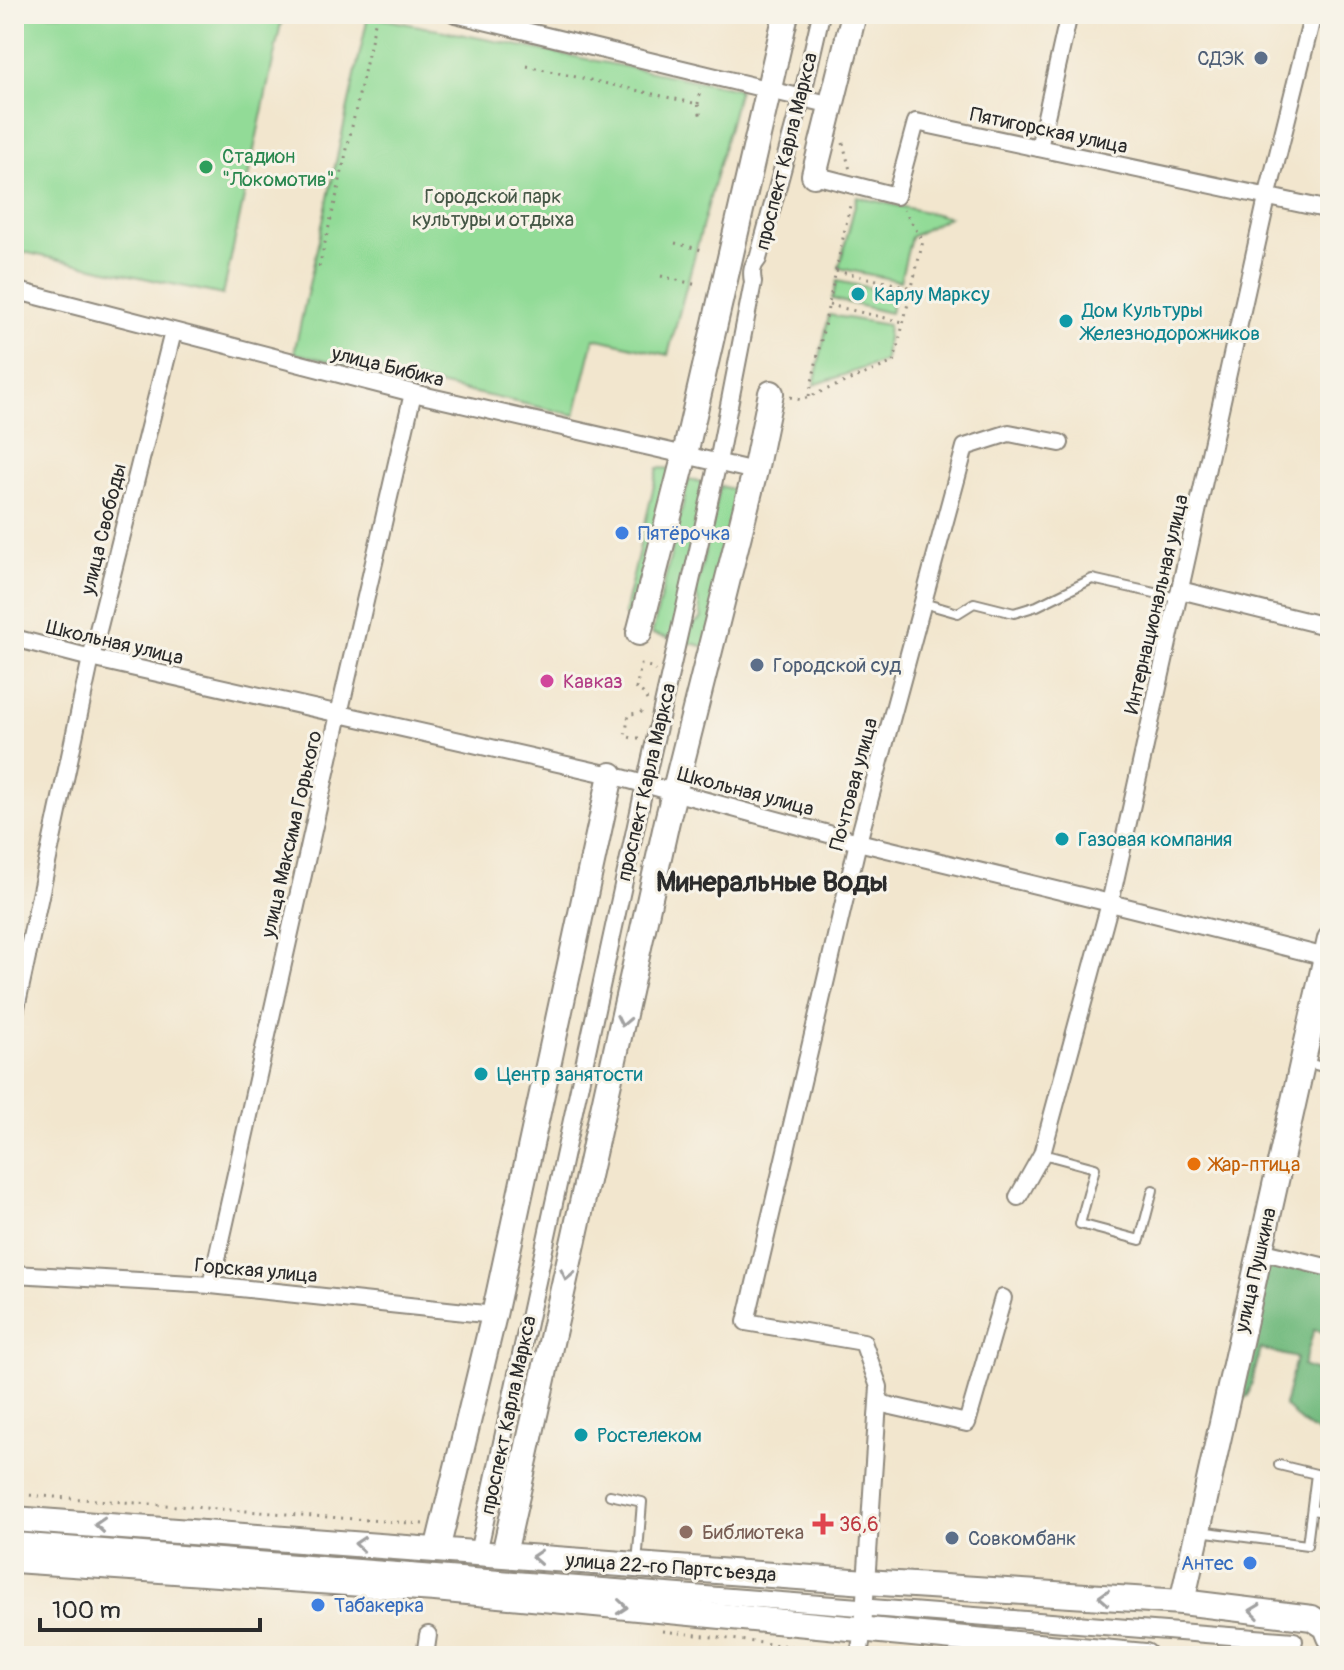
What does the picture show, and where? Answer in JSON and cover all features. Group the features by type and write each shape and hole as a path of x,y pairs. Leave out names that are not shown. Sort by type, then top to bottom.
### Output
{"main road":[{"name":"проспект Карла Маркса","path":"639,633 685,454 786,14"},
{"name":"проспект Карла Маркса","path":"814,175 854,14"},
{"name":"проспект Карла Маркса","path":"504,1554 674,793 755,471 771,393"},
{"name":"проспект Карла Маркса","path":"440,1538 494,1315 611,775"},
{"name":"улица Пушкина","path":"1182,1602 1327,962"},
{"name":"улица 22-го Партсъезда","path":"14,1519 440,1538 478,1553 637,1565 1145,1656"},
{"name":"улица 22-го Партсъезда","path":"14,1560 435,1589 864,1606 1182,1602 1312,1618 1328,1632"}],"street":[{"path":"455,14 517,21 832,105"},
{"name":"проспект Карла Маркса","path":"478,1553 718,462 753,282 752,271 758,259 802,97 821,14"},
{"path":"1039,148 1069,14"},
{"name":"Интернациональная улица","path":"1018,1197 1042,1154 1110,903 1267,198 1313,14"},
{"name":"Пятигорская улица","path":"896,196 916,122 1330,210"},
{"path":"814,175 896,196"},
{"name":"улица Бибика","path":"14,290 413,393 755,471"},
{"name":"улица Свободы","path":"14,1017 91,658 173,332"},
{"name":"улица Максима Горького","path":"211,1285 413,393"},
{"name":"Почтовая улица","path":"878,1403 879,1387 863,1342 746,1322 858,842 965,447 1009,433 1060,443"},
{"path":"1179,594 1330,627"},
{"name":"Школьная улица","path":"14,638 611,775 858,842 1110,903 1327,962"},
{"path":"1260,1251 1330,1268"},
{"name":"Горская улица","path":"14,1274 211,1285 494,1315"},
{"path":"859,1656 878,1403 967,1423 1003,1298"},
{"path":"14,1541 1294,1641"},
{"path":"425,1656 428,1635"}],"lane":[{"path":"923,603 958,613 974,603 1014,613 1037,606 1092,579 1179,594"},
{"path":"1303,1061 1330,1069"},
{"path":"1042,1154 1095,1168 1080,1224 1140,1240 1153,1190"},
{"path":"1196,1531 1307,1545 1316,1474 1279,1465"},
{"path":"610,1495 642,1502 637,1565"},
{"path":"1312,1510 1330,1513"}],"path":[{"path":"319,267 377,14"},
{"path":"527,66 698,104 701,118"},
{"path":"809,396 855,185 841,138"},
{"path":"771,393 801,400 894,362 923,241 896,196"},
{"path":"675,243 706,251"},
{"path":"836,271 913,288"},
{"path":"661,276 697,285"},
{"path":"829,305 903,322"},
{"path":"657,732 645,737 625,736 629,714 640,713 647,704 643,693 636,689 641,665 651,667 659,674 669,675"},
{"path":"14,1494 440,1538"}],"green space":[{"name":"Стадион \"Локомотив\"","path":"14,14 283,14 223,295 14,250"},
{"name":"Городской парк культуры и отдыха","path":"368,16 739,89 668,355 594,338 575,415 294,353"},
{"path":"857,197 949,217 911,237 900,281 839,268"},
{"path":"837,281 895,293 890,313 832,299"},
{"path":"829,315 888,325 885,361 814,385"},
{"path":"658,468 676,469 631,622 624,614"},
{"path":"689,479 708,484 673,639 652,634"},
{"path":"720,486 743,492 707,647 686,642 689,628 702,618 696,592"},
{"path":"1262,1253 1330,1271 1330,1334 1314,1330 1303,1366 1330,1378 1329,1437 1306,1426 1284,1406 1296,1358 1261,1349 1248,1396 1231,1399"},
{"path":"14,1527 409,1555 409,1565 14,1537"}],"place":[{"name":"СДЭК","path":"1261,58"},
{"name":"Стадион \"Локомотив\"","path":"206,167"},
{"name":"Карлу Марксу","path":"858,294"},
{"name":"Дом Культуры Железнодорожников","path":"1066,321"},
{"name":"Пятёрочка","path":"622,533"},
{"name":"Городской суд","path":"757,665"},
{"name":"Кавказ","path":"547,681"},
{"name":"Газовая компания","path":"1062,839"},
{"name":"Центр занятости","path":"481,1074"},
{"name":"Жар-птица","path":"1194,1164"},
{"name":"Ростелеком","path":"581,1435"},
{"name":"36,6","path":"823,1524"},
{"name":"Библиотека","path":"686,1532"},
{"name":"Совкомбанк","path":"952,1538"},
{"name":"Антес","path":"1250,1563"},
{"name":"Табакерка","path":"318,1605"}],"district":[{"name":"Минеральные Воды","path":"772,881"}]}
